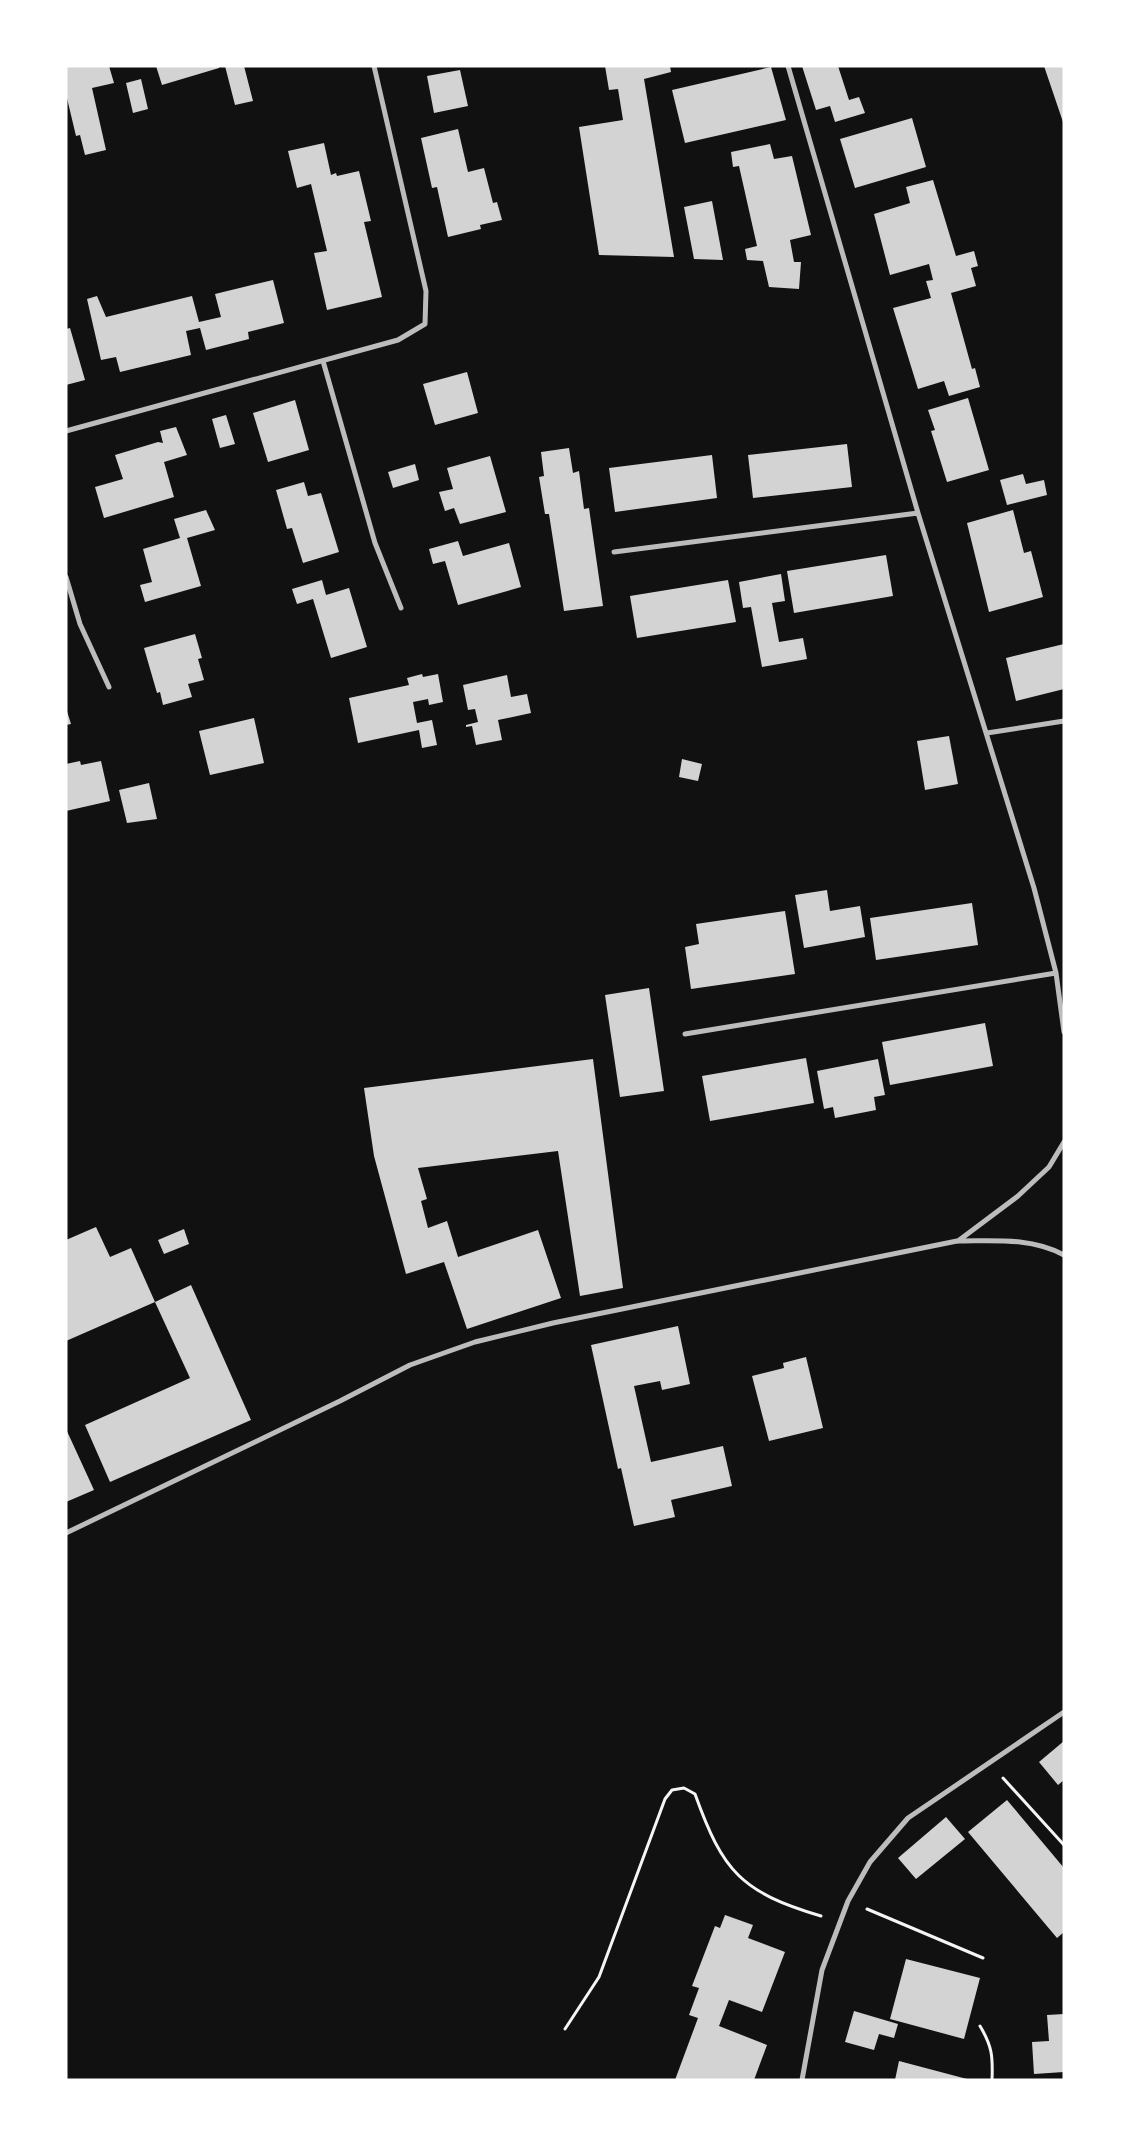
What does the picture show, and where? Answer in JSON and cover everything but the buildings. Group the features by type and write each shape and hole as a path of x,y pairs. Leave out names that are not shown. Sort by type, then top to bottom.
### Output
{"street":[{"path":"66,431 398,340 425,324 426,291 374,66"},
{"path":"788,66 918,513 1034,888 1056,973 1064,1032"},
{"path":"323,361 375,543 401,608"},
{"path":"614,552 918,513"},
{"path":"66,577 80,624 109,687"},
{"path":"987,733 1064,721"},
{"path":"686,1034 1056,973"},
{"path":"957,1241 1018,1196 1049,1166 1064,1142"},
{"path":"66,1532 331,1406 410,1365 475,1342 553,1323 957,1241 1009,1240 1050,1248 1064,1255"},
{"path":"802,2080 822,1970 848,1901 870,1862 908,1818 1064,1712"}],"path":[{"path":"990,1762 1064,1845"},
{"path":"565,2029 599,1977 625,1911 665,1798 672,1790 684,1788 695,1794 714,1843 732,1869 753,1889 782,1904 840,1922"},
{"path":"848,1901 983,1958"},
{"path":"980,2026 990,2043 993,2058 992,2080"}]}
